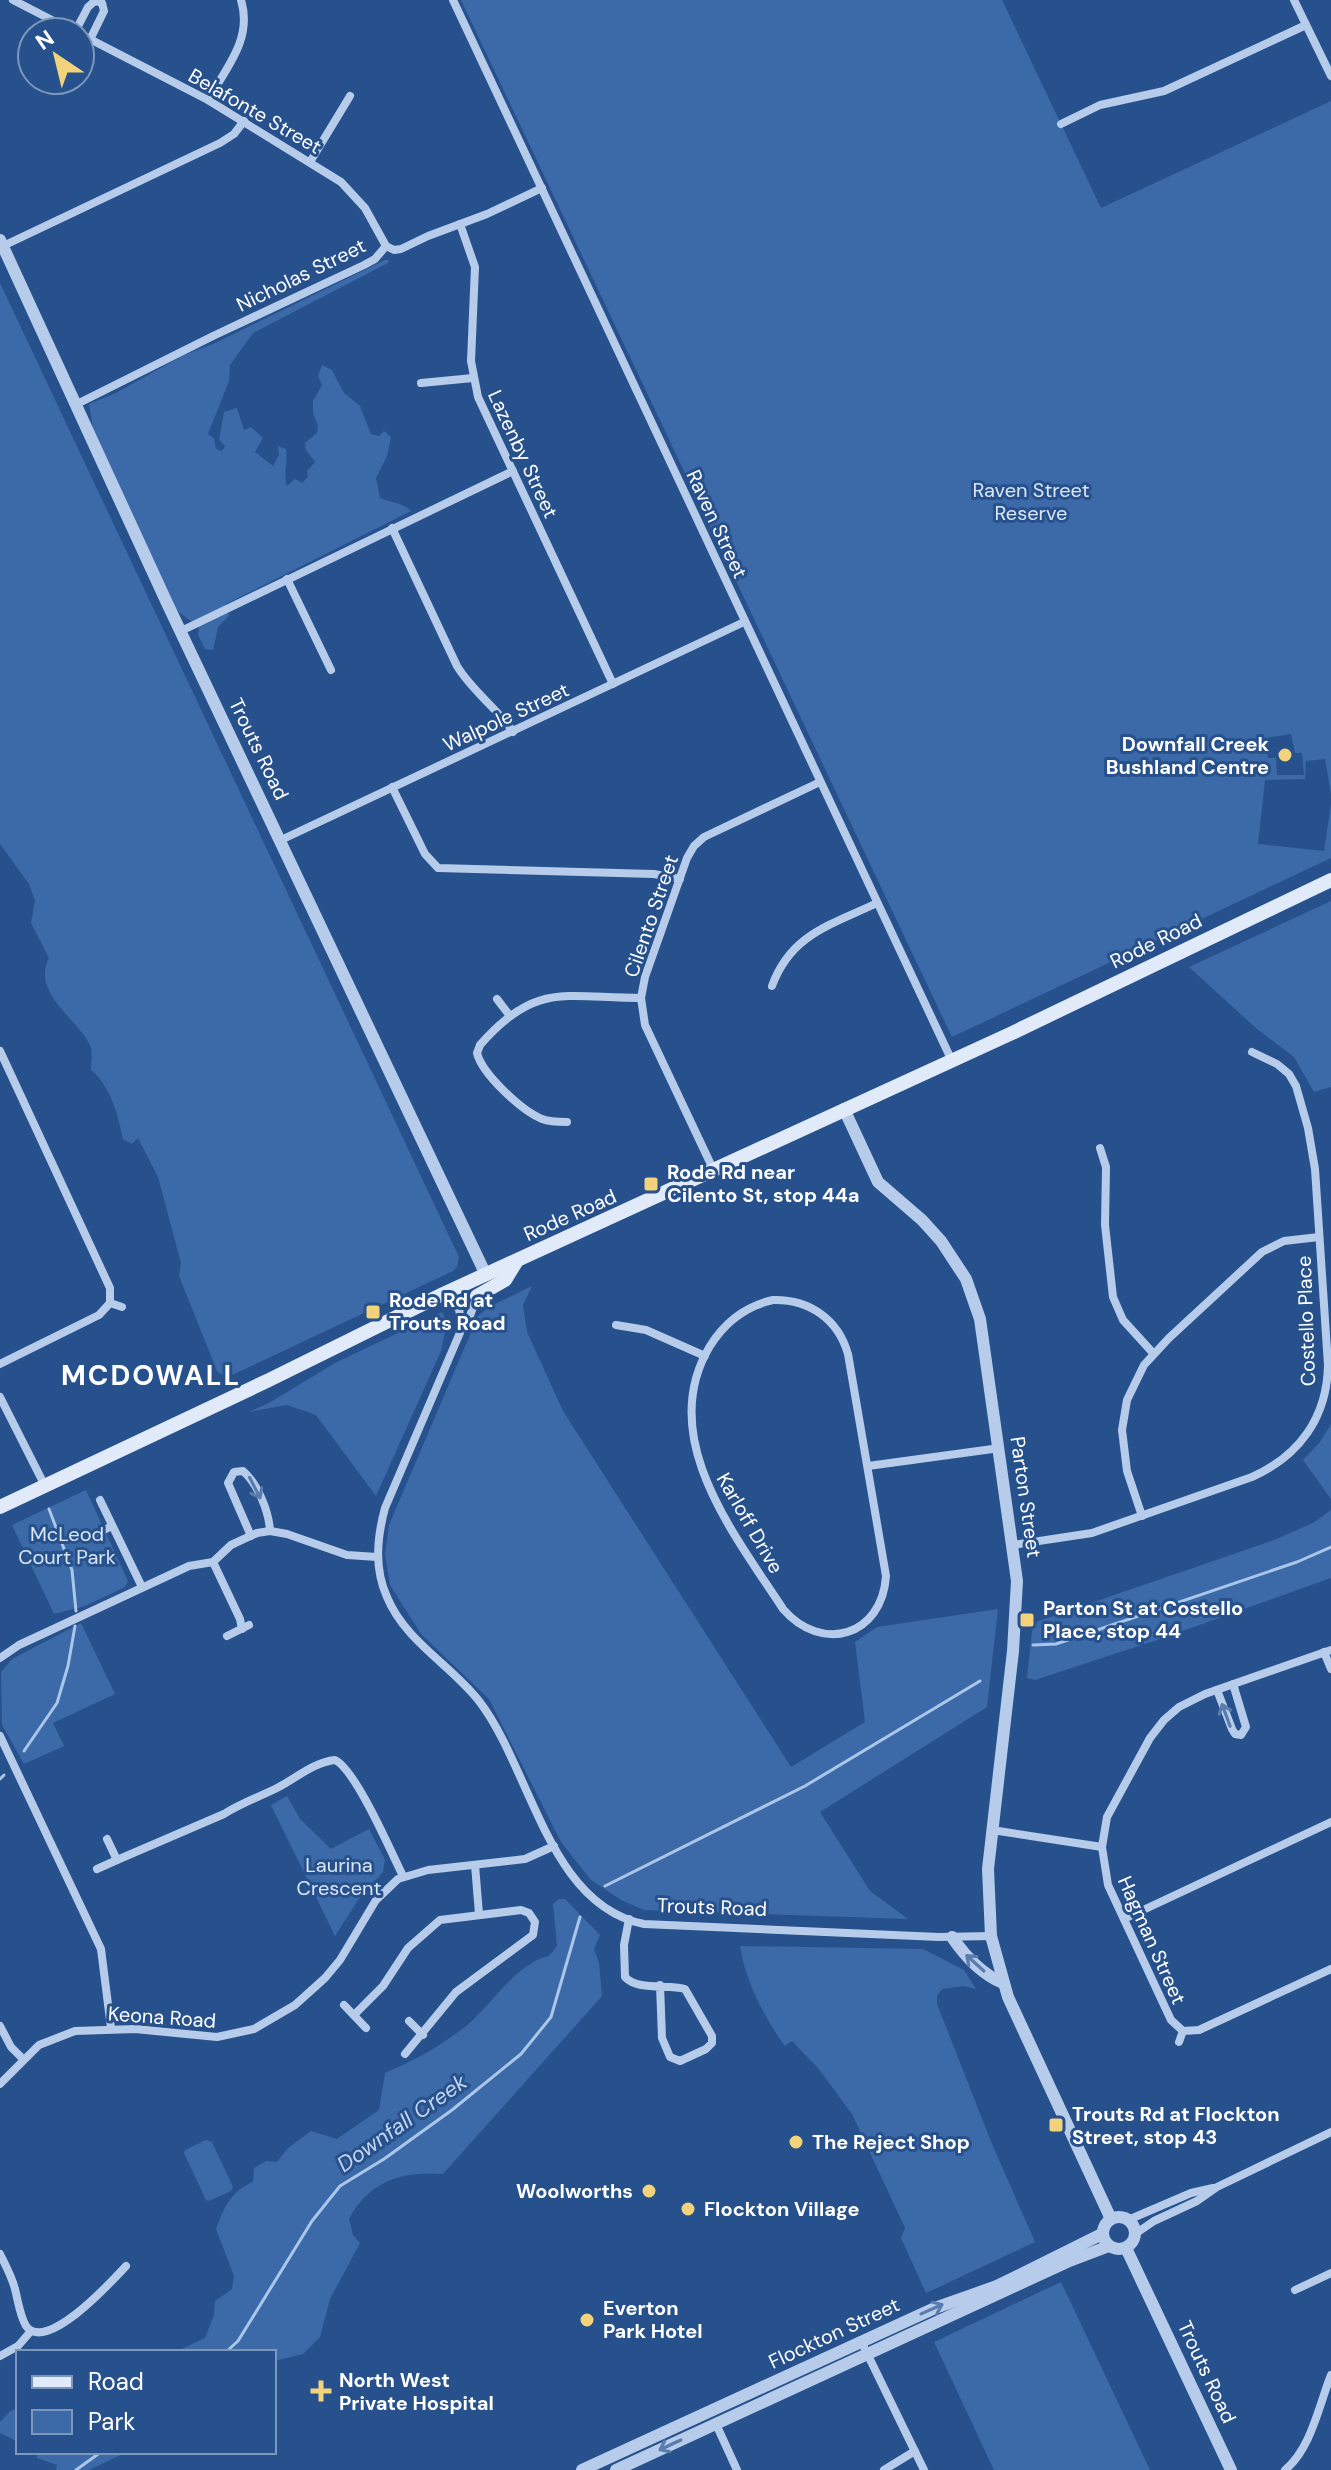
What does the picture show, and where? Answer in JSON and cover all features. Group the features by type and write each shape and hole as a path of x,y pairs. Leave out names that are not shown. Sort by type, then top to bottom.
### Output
{"main road":[{"name":"Rode Road","path":"0,1507 443,1294 952,1061 1331,880"},
{"path":"477,1296 505,1280 516,1261"}],"street":[{"name":"Belafonte Street","path":"13,0 44,16"},
{"path":"208,100 241,42 245,20 241,0"},
{"name":"Raven Street","path":"453,0 952,1061"},
{"path":"1294,0 1327,56 1331,76"},
{"path":"84,16 89,5 100,2 104,11 96,28"},
{"path":"1061,124 1100,105 1164,91 1306,25"},
{"name":"Belafonte Street","path":"96,43 208,100 341,182 358,197 386,246"},
{"path":"310,162 350,96"},
{"path":"1,243 220,143 234,134 244,121"},
{"name":"Nicholas Street","path":"75,405 364,265 375,259 386,246 401,249 542,188"},
{"name":"Lazenby Street","path":"460,224 475,267 473,378 481,405 613,684"},
{"name":"Trouts Road","path":"1,243 281,840 481,1277 470,1316 462,1328 385,1508 377,1557 381,1582 396,1615 487,1712 554,1846 588,1893 605,1907 629,1919 654,1925 991,1936"},
{"path":"421,383 473,378"},
{"path":"181,631 513,471"},
{"path":"392,528 457,666 513,732"},
{"path":"287,579 331,670"},
{"name":"Walpole Street","path":"281,840 744,622"},
{"name":"Cilento Street","path":"714,1171 649,1033 641,998 645,977 690,852 704,837 820,782"},
{"path":"392,787 425,854 438,868 654,874 680,879"},
{"path":"772,986 785,957 798,943 877,903"},
{"path":"567,1122 544,1120 520,1105 479,1061 477,1053 480,1045 510,1016 528,1004 547,997 641,998"},
{"path":"497,999 510,1016"},
{"path":"0,1051 110,1288 110,1303 99,1315 0,1364"},
{"name":"Costello Place","path":"1013,1545 1077,1536 1142,1516 1267,1470 1292,1453 1309,1433 1321,1409 1327,1382 1313,1148 1296,1086 1285,1070 1252,1052"},
{"path":"0,1076 9,1072"},
{"name":"Parton Street","path":"844,1109 878,1182 932,1231 966,1279 983,1333 1017,1581 1016,1622 987,1885 991,1936"},
{"path":"1100,1148 1107,1176 1106,1239 1113,1297 1123,1320 1153,1353"},
{"path":"1142,1516 1127,1471 1122,1430 1132,1388 1153,1353 1262,1252 1284,1241 1319,1237"},
{"path":"443,1294 459,1309 462,1328"},
{"name":"Karloff Drive","path":"795,1301 823,1314 842,1337 848,1354 868,1466 885,1564 883,1596 874,1614 861,1626 835,1634 816,1632 798,1624 783,1609 724,1518 705,1477 696,1448 692,1414 695,1385 713,1342 734,1318 762,1303 795,1301"},
{"path":"110,1303 122,1307"},
{"path":"616,1325 646,1330 705,1356"},
{"path":"0,1397 45,1486"},
{"path":"868,1466 1000,1448"},
{"path":"251,1536 228,1483 234,1472 243,1471 250,1478 267,1513 270,1531"},
{"path":"100,1500 142,1587"},
{"path":"92,1536 112,1526"},
{"path":"1,1655 195,1563 213,1562 227,1548 270,1531 347,1555 377,1557"},
{"path":"213,1562 246,1627 227,1636"},
{"path":"1328,1651 1331,1669"},
{"name":"Hagman Street","path":"1328,1651 1194,1698 1179,1707 1157,1728 1112,1806 1102,1847 1108,1885 1171,2020 1183,2031 1199,2030 1331,1969"},
{"path":"1217,1690 1233,1732 1241,1735 1246,1727 1233,1684"},
{"path":"0,1736 101,1949 111,2028"},
{"path":"97,1869 224,1814 323,1762 335,1760 343,1765 367,1804 403,1876 428,1870 525,1859 554,1846"},
{"path":"1124,1919 1331,1822"},
{"path":"992,1830 1102,1847"},
{"path":"107,1839 117,1860"},
{"path":"475,1865 479,1914"},
{"name":"Keona Road","path":"0,2084 39,2045 66,2033 111,2028 226,2037 271,2020 305,1997 325,1978 340,1960 376,1900 403,1876"},
{"path":"354,2015 383,1986 408,1948 433,1925 446,1918 479,1914 525,1911 534,1918 535,1931 526,1942 456,1992 405,2054"},
{"path":"629,1919 624,1945 625,1977 634,1984 660,1985 682,1987 712,2036 713,2041 708,2047 680,2061 670,2057 662,2038 660,1985"},
{"path":"991,1936 1003,1983 1111,2219"},
{"path":"952,1937 963,1953 985,1973 1003,1983"},
{"path":"344,2005 366,2028"},
{"path":"409,2021 423,2035"},
{"path":"0,2026 11,2047 23,2059"},
{"name":"Hagman Street","path":"1179,2042 1183,2031"},
{"path":"1135,2234 1217,2187 1331,2132"},
{"path":"1128,2220 1191,2193 1217,2187"},
{"path":"1120,2217 1128,2220 1135,2234 1133,2242 1126,2248 1117,2250 1109,2246 1102,2234 1111,2219 1120,2217"},
{"name":"Flockton Street","path":"616,2470 716,2424 935,2308 997,2286 1102,2234"},
{"name":"Flockton Street","path":"582,2470 1109,2246"},
{"name":"Trouts Road","path":"1126,2248 1231,2470"},
{"path":"0,2254 14,2286 24,2322 31,2331 41,2334 56,2327 94,2299 126,2266"},
{"path":"1295,2290 1331,2273"},
{"path":"0,2356 18,2346 31,2331"},
{"path":"864,2348 924,2470"},
{"path":"1285,2470 1296,2460 1304,2446 1331,2375"},
{"path":"716,2424 737,2470"},
{"path":"884,2470 915,2451"}],"green space":[{"name":"Raven Street Reserve","path":"461,0 1002,0 1101,208 1331,101 1331,794 1325,759 1306,761 1305,779 1265,780 1258,844 1324,851 1331,804 1331,858 952,1037","holes":["1291,734 1295,753 1302,753 1304,775 1277,775 1276,758 1268,758 1265,738"]},
{"path":"389,260 388,263 253,333 230,365 229,381 208,434 214,438 216,449 222,451 225,446 219,440 224,412 237,408 244,430 251,427 263,438 255,452 273,466 279,455 278,446 286,449 287,486 295,479 302,483 315,462 305,443 317,433 313,401 322,385 318,376 322,365 332,370 344,393 360,406 371,434 379,436 384,431 391,437 387,456 376,478 380,498 411,511 226,604 229,616 218,627 213,650 205,649 198,635 199,627 176,610 93,428 89,404 114,394 184,355 213,344"},
{"path":"0,283 459,1257 453,1271 226,1378 217,1371 179,1276 181,1263 158,1177 138,1138 132,1144 123,1139 109,1093 91,1070 90,1045 51,994 45,971 49,958 31,923 35,901 29,884 0,844"},
{"path":"1331,901 1331,1087 1314,1092 1294,1057 1257,1029 1189,967"},
{"path":"532,1286 523,1305 527,1332 563,1411 791,1767 865,1722 855,1642 877,1627 998,1609 987,1707 820,1812 870,1891 908,1919 644,1910 621,1900 591,1880 561,1842 489,1699 421,1634 390,1585 385,1554 389,1525 478,1316 489,1307"},
{"path":"442,1312 447,1322 441,1351 376,1496 316,1415 287,1405 249,1412 335,1363"},
{"path":"1331,1424 1331,1499 1303,1460"},
{"name":"McLeod Court Park","path":"86,1490 128,1581 125,1587 85,1606 54,1614 12,1525"},
{"path":"1331,1510 1331,1578 1163,1638 1035,1680 1027,1678 1033,1623 1274,1540 1313,1523"},
{"path":"81,1623 115,1694 53,1723 64,1746 24,1764 2,1725 1,1672 12,1659"},
{"name":"Laurina Crescent","path":"287,1796 300,1819 331,1849 369,1829 385,1860 383,1872 358,1900 335,1936 271,1805"},
{"path":"565,1899 600,1935 594,1949 599,1963 602,1996 443,2174 414,2174 388,2181 357,2206 349,2219 353,2235 360,2243 330,2299 320,2337 303,2354 276,2361 276,2350 179,2350 205,2338 214,2315 215,2301 232,2289 234,2276 216,2229 229,2201 239,2190 253,2182 254,2168 266,2161 277,2162 288,2148 311,2131 337,2139 379,2110 385,2073 456,2034 515,1976 537,1960 549,1956 557,1946 553,1904"},
{"path":"740,1946 923,1949 964,1970 976,1989 964,1986 942,1989 937,1996 937,2004 992,2144 1035,2242 926,2293 901,2238 905,2228 852,2114 818,2068 792,2041 785,2046 751,1985"},
{"path":"206,2140 212,2142 233,2187 231,2191 209,2201 184,2153"},
{"path":"1061,2282 1150,2470 994,2470 934,2342"},
{"path":"16,2409 16,2441 0,2433 0,2422"},
{"path":"36,2454 123,2454 89,2470 56,2470 57,2465 37,2458"}],"waterway":[{"path":"49,1509 72,1570 76,1611"},
{"name":"Downfall Creek","path":"1033,1645 1056,1644 1297,1562 1331,1547"},
{"path":"24,1751 57,1703 75,1626"},
{"name":"Downfall Creek","path":"605,1886 805,1786 980,1681"},
{"path":"0,1779 4,1775"},
{"name":"Downfall Creek","path":"228,2350 238,2341 312,2221 340,2186 452,2110 521,2054 551,2017 580,1917"},
{"name":"Downfall Creek","path":"76,2470 98,2454"}],"place":[{"name":"Downfall Creek Bushland Centre","path":"1285,755"},
{"name":"Rode Rd near Cilento St, stop 44a","path":"651,1184"},
{"name":"Rode Rd at Trouts Road","path":"373,1312"},
{"name":"Parton St at Costello Place, stop 44","path":"1027,1620"},
{"name":"Trouts Rd at Flockton Street, stop 43","path":"1056,2125"},
{"name":"The Reject Shop","path":"796,2142"},
{"name":"Woolworths","path":"649,2191"},
{"name":"Flockton Village","path":"688,2209"},
{"name":"Everton Park Hotel","path":"587,2320"},
{"name":"North West Private Hospital","path":"321,2391"}],"district":[{"name":"MCDOWALL","path":"151,1375"}]}
